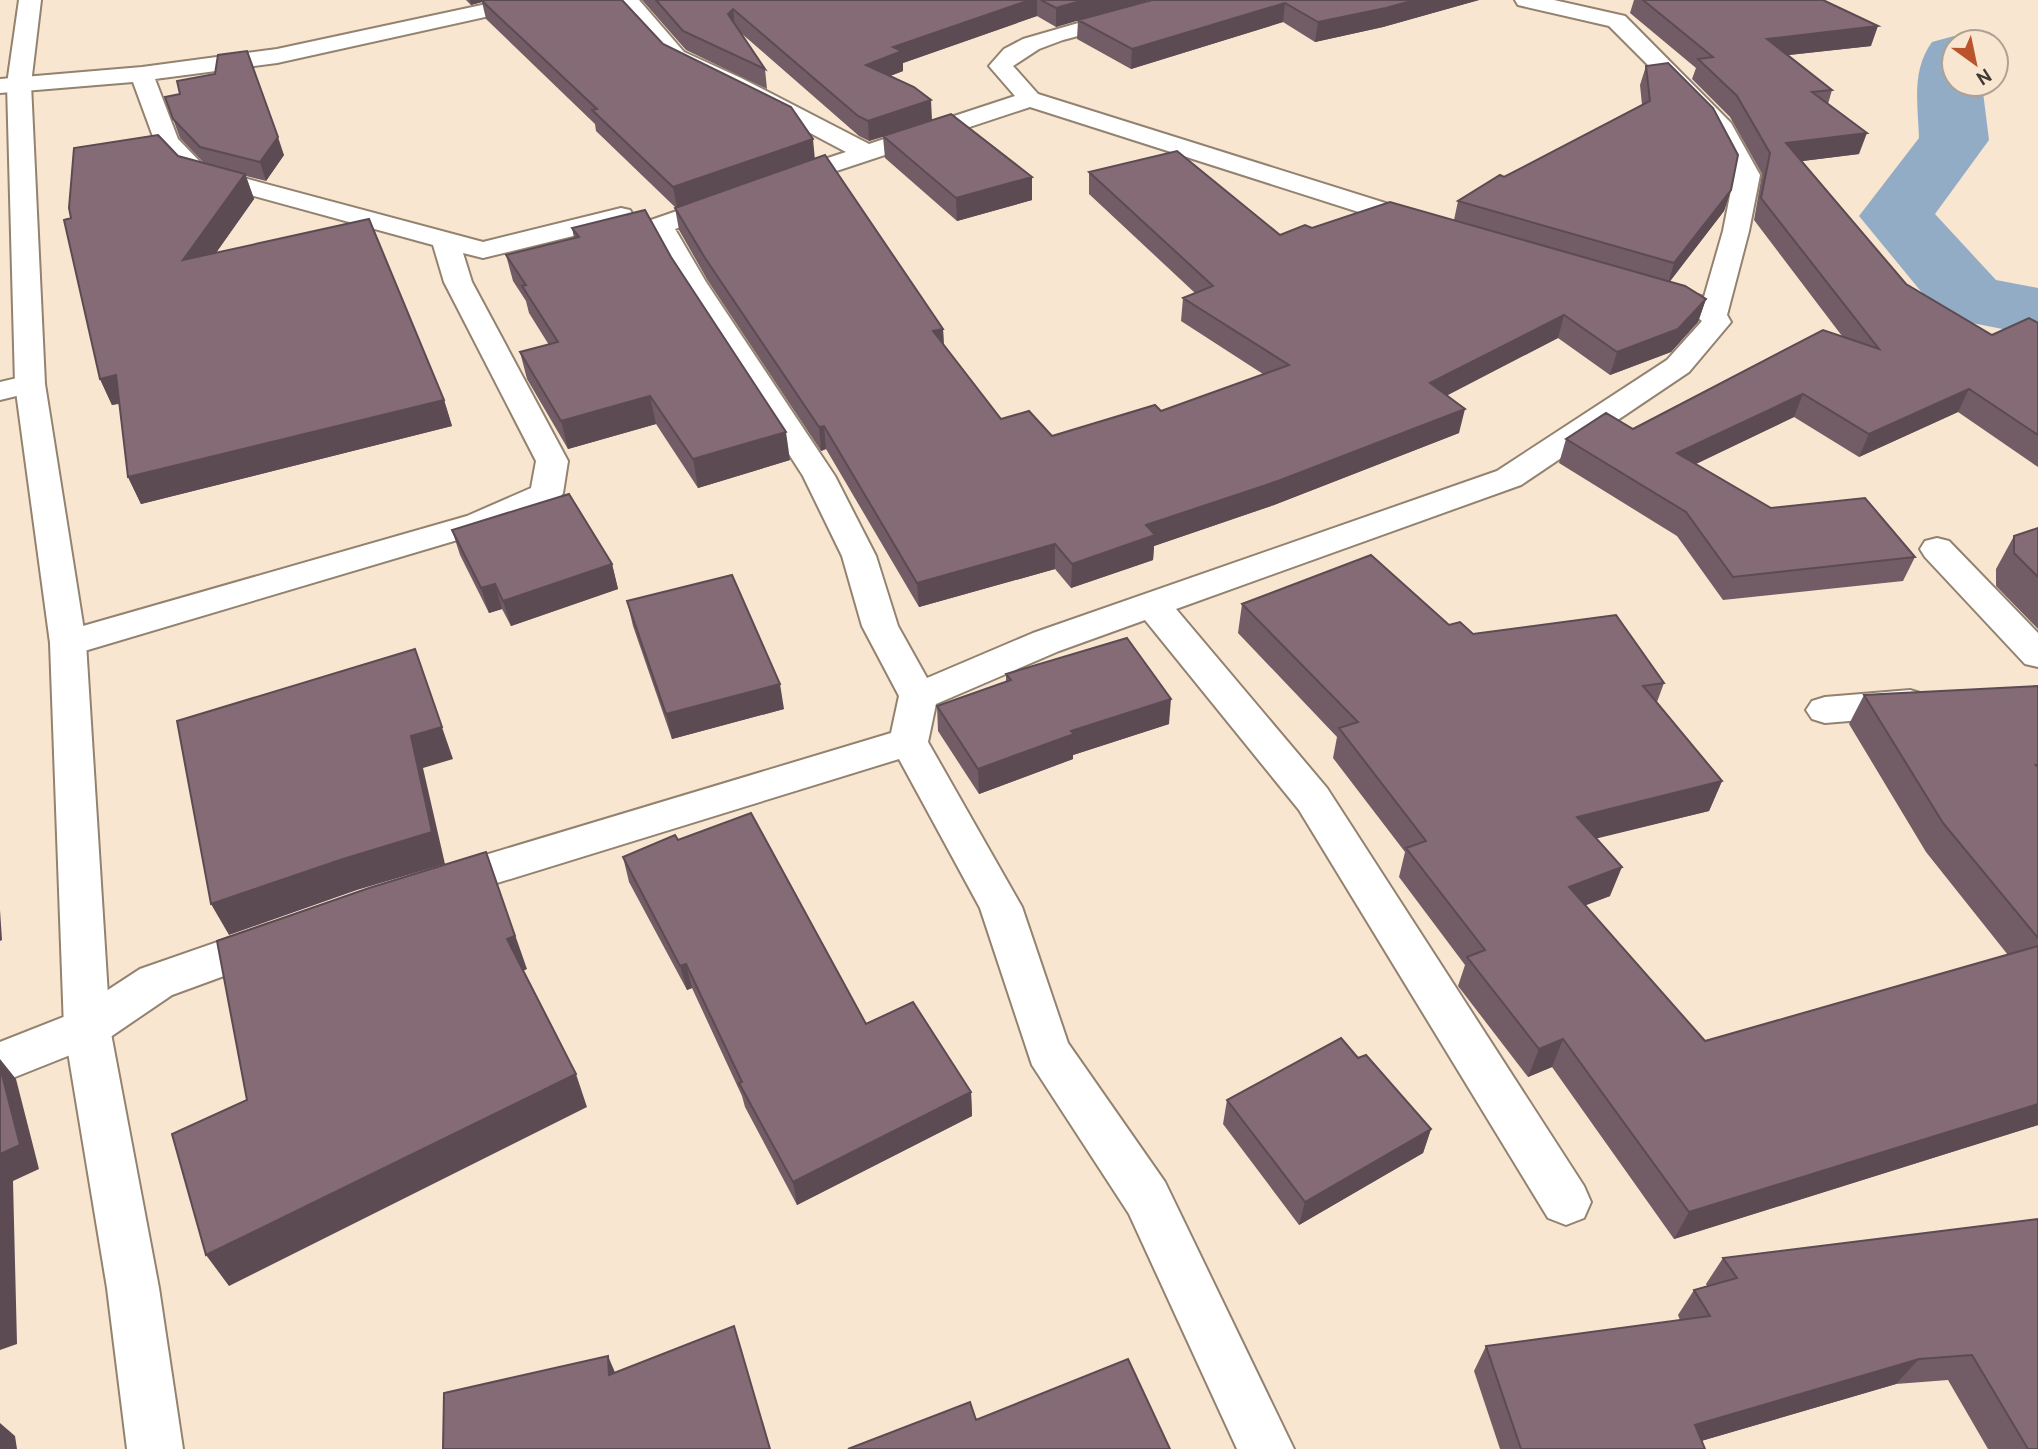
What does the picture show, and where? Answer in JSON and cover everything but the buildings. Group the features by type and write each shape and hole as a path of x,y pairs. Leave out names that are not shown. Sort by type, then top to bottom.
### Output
{"street":[{"path":"30,0 9,85 15,387 68,643 87,1028 133,1288 155,1449"},
{"path":"9,85 142,74 278,56 535,0"},
{"path":"628,0 629,5 676,57 733,83 867,153"},
{"path":"1177,0 1020,48 1004,58 1000,66 1030,99 1356,204 1449,231"},
{"path":"1526,0 1617,21 1719,123 1746,175 1736,231 1713,314"},
{"path":"1582,13 1623,5"},
{"path":"142,74 167,142 197,173 484,250 624,215 660,226 1030,99"},
{"path":"660,226 692,282 819,476 859,556 880,626 919,696 909,742 1001,907 1048,1051 1147,1198 1266,1449"},
{"path":"68,643 479,523 547,493 552,461 458,282 445,240"},
{"path":"919,696 1046,642 1509,478 1678,366 1717,322 1713,314 1689,301 1622,281"},
{"path":"1937,549 2038,655"},
{"path":"1153,606 1313,799 1566,1202"},
{"path":"1825,710 1945,701"},
{"path":"412,893 909,742"},
{"path":"0,1063 87,1028 156,982 309,927"}],"waterway":[{"path":"1951,98 1954,140 1896,216 1970,300 2038,312"}]}
